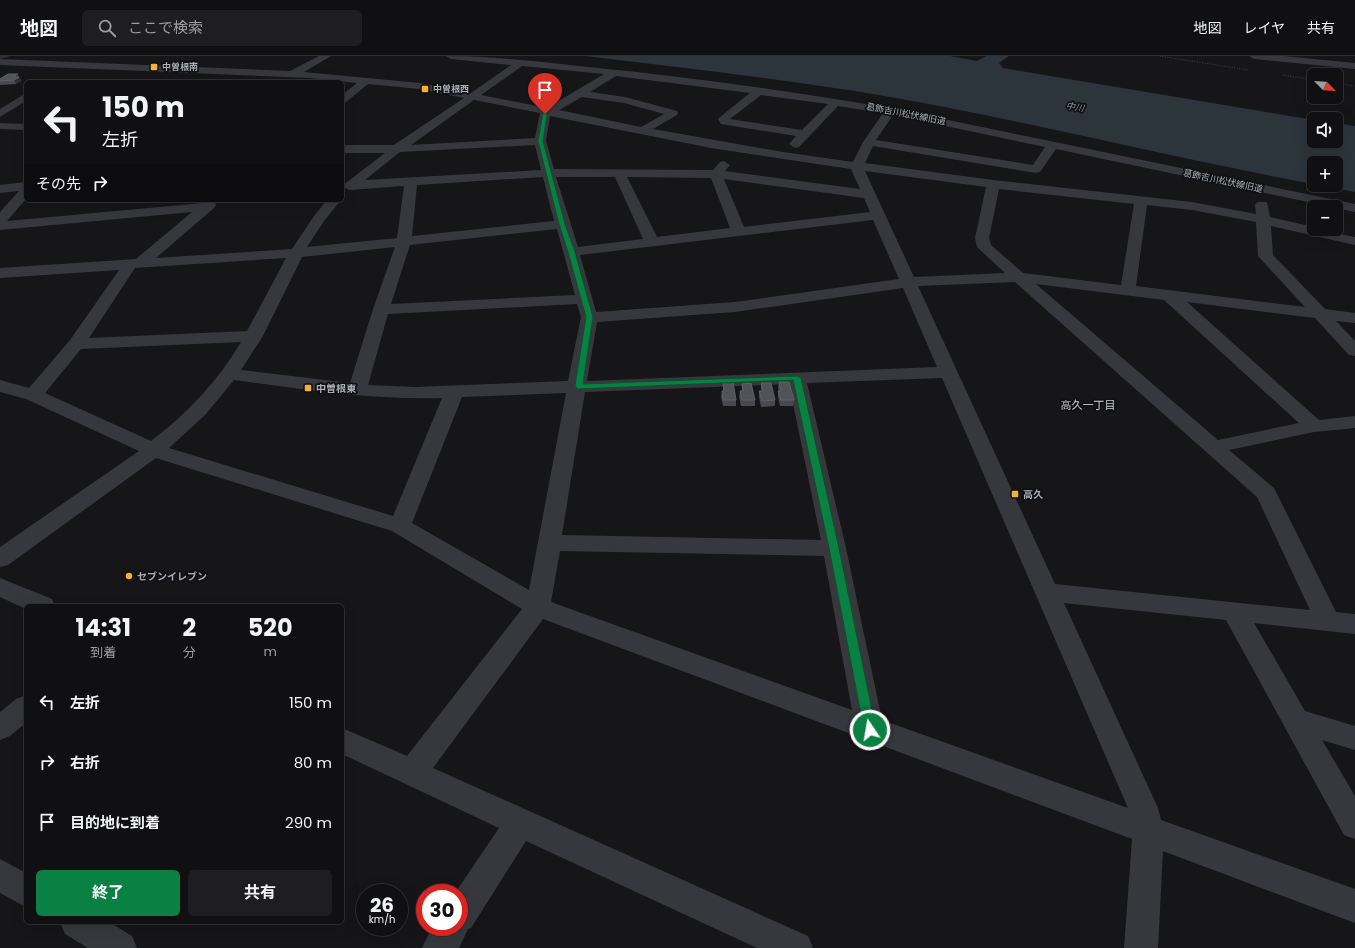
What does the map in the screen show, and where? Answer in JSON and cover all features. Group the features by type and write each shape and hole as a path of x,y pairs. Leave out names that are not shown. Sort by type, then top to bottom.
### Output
{"street":[{"path":"57,74 69,66 92,56"},
{"path":"291,74 326,56"},
{"name":"葛飾吉川松伏線旧道","path":"451,56 615,72 759,91 890,111 1355,208"},
{"path":"1254,56 1355,66"},
{"path":"0,62 291,74 420,86 783,156 994,184 1192,206 1355,241"},
{"path":"346,188 397,149 522,62"},
{"path":"170,78 181,70"},
{"path":"414,772 538,607 589,317 572,252 562,224 550,172 540,141 545,114 548,111 615,72"},
{"path":"344,98 367,80"},
{"path":"759,91 724,119 725,122 804,134"},
{"path":"579,93 633,102 673,112 643,130"},
{"path":"6,96 24,97"},
{"path":"0,114 24,98"},
{"path":"783,156 836,102"},
{"path":"890,111 869,142 857,167 876,215 908,282 1143,808 1148,830 1141,948"},
{"path":"0,126 24,127"},
{"path":"344,149 397,149 540,141"},
{"path":"869,142 1036,169 1053,145"},
{"path":"716,174 741,149"},
{"path":"346,188 411,181 550,172 716,174 867,194"},
{"path":"619,173 651,241"},
{"path":"716,174 738,230"},
{"path":"356,390 381,309 404,242 411,181"},
{"path":"994,184 982,238 984,247 1266,493 1327,620"},
{"path":"0,189 24,186"},
{"path":"1262,189 1262,220 1266,256 1322,314 1355,351"},
{"path":"0,220 24,193"},
{"path":"1128,290 1140,201"},
{"path":"0,558 153,450 203,405 230,374 254,336 297,253 315,223 332,202"},
{"path":"0,226 210,203"},
{"path":"33,395 76,344 136,263 210,203"},
{"path":"572,252 738,230 876,215"},
{"path":"0,273 297,253 562,224"},
{"path":"589,317 728,307 908,282 1020,277 1355,318"},
{"path":"1170,296 1314,426"},
{"path":"381,309 584,299"},
{"path":"76,344 254,336"},
{"path":"230,374 356,390 415,393 947,372"},
{"path":"797,378 834,548 870,730"},
{"path":"0,386 33,395 153,450 400,526 538,607 870,730 1355,906"},
{"path":"400,526 454,392"},
{"path":"1214,447 1314,426 1355,422"},
{"path":"550,543 834,548"},
{"path":"0,587 38,604"},
{"path":"1047,592 1355,624"},
{"path":"1234,611 1355,825"},
{"path":"0,728 24,709"},
{"path":"1295,720 1355,738"},
{"path":"344,741 414,772 520,823 796,948"},
{"path":"468,902 520,823"},
{"path":"0,875 24,890"},
{"path":"80,924 120,948"},
{"path":"439,948 446,936"}],"path":[{"path":"1160,56 1251,70"},
{"path":"1279,75 1307,79"},
{"path":"1343,84 1355,86"}],"water":[{"name":"中川","path":"586,56 950,56 977,61 986,56 1009,56 999,63 1003,68 1307,119 1307,148 1343,148 1343,124 1355,126 1355,192 1343,190 1343,156 1307,156 1307,183 913,101 855,91 721,72"}],"building":[{"path":"8,74 18,74 13,77 19,77 14,80 0,81 0,79"},
{"path":"723,382 733,382 736,400 723,400"},
{"path":"779,382 789,382 794,400 781,400 778,391 781,391"},
{"path":"751,383 755,400 742,400 740,391 743,391 742,384"},
{"path":"761,383 771,383 775,400 762,401 759,391 763,391"}],"place":[{"name":"中曽根南","path":"154,67"},
{"name":"中曽根西","path":"425,89"},
{"name":"中曽根東","path":"308,388"},
{"name":"高久","path":"1015,494"},
{"name":"セブンイレブン","path":"129,576"}],"district":[{"name":"高久一丁目","path":"1088,405"}],"route":[{"path":"545,114 540,141 550,172 562,224 572,252 589,317 578,386 797,378 834,548 870,730"}]}
